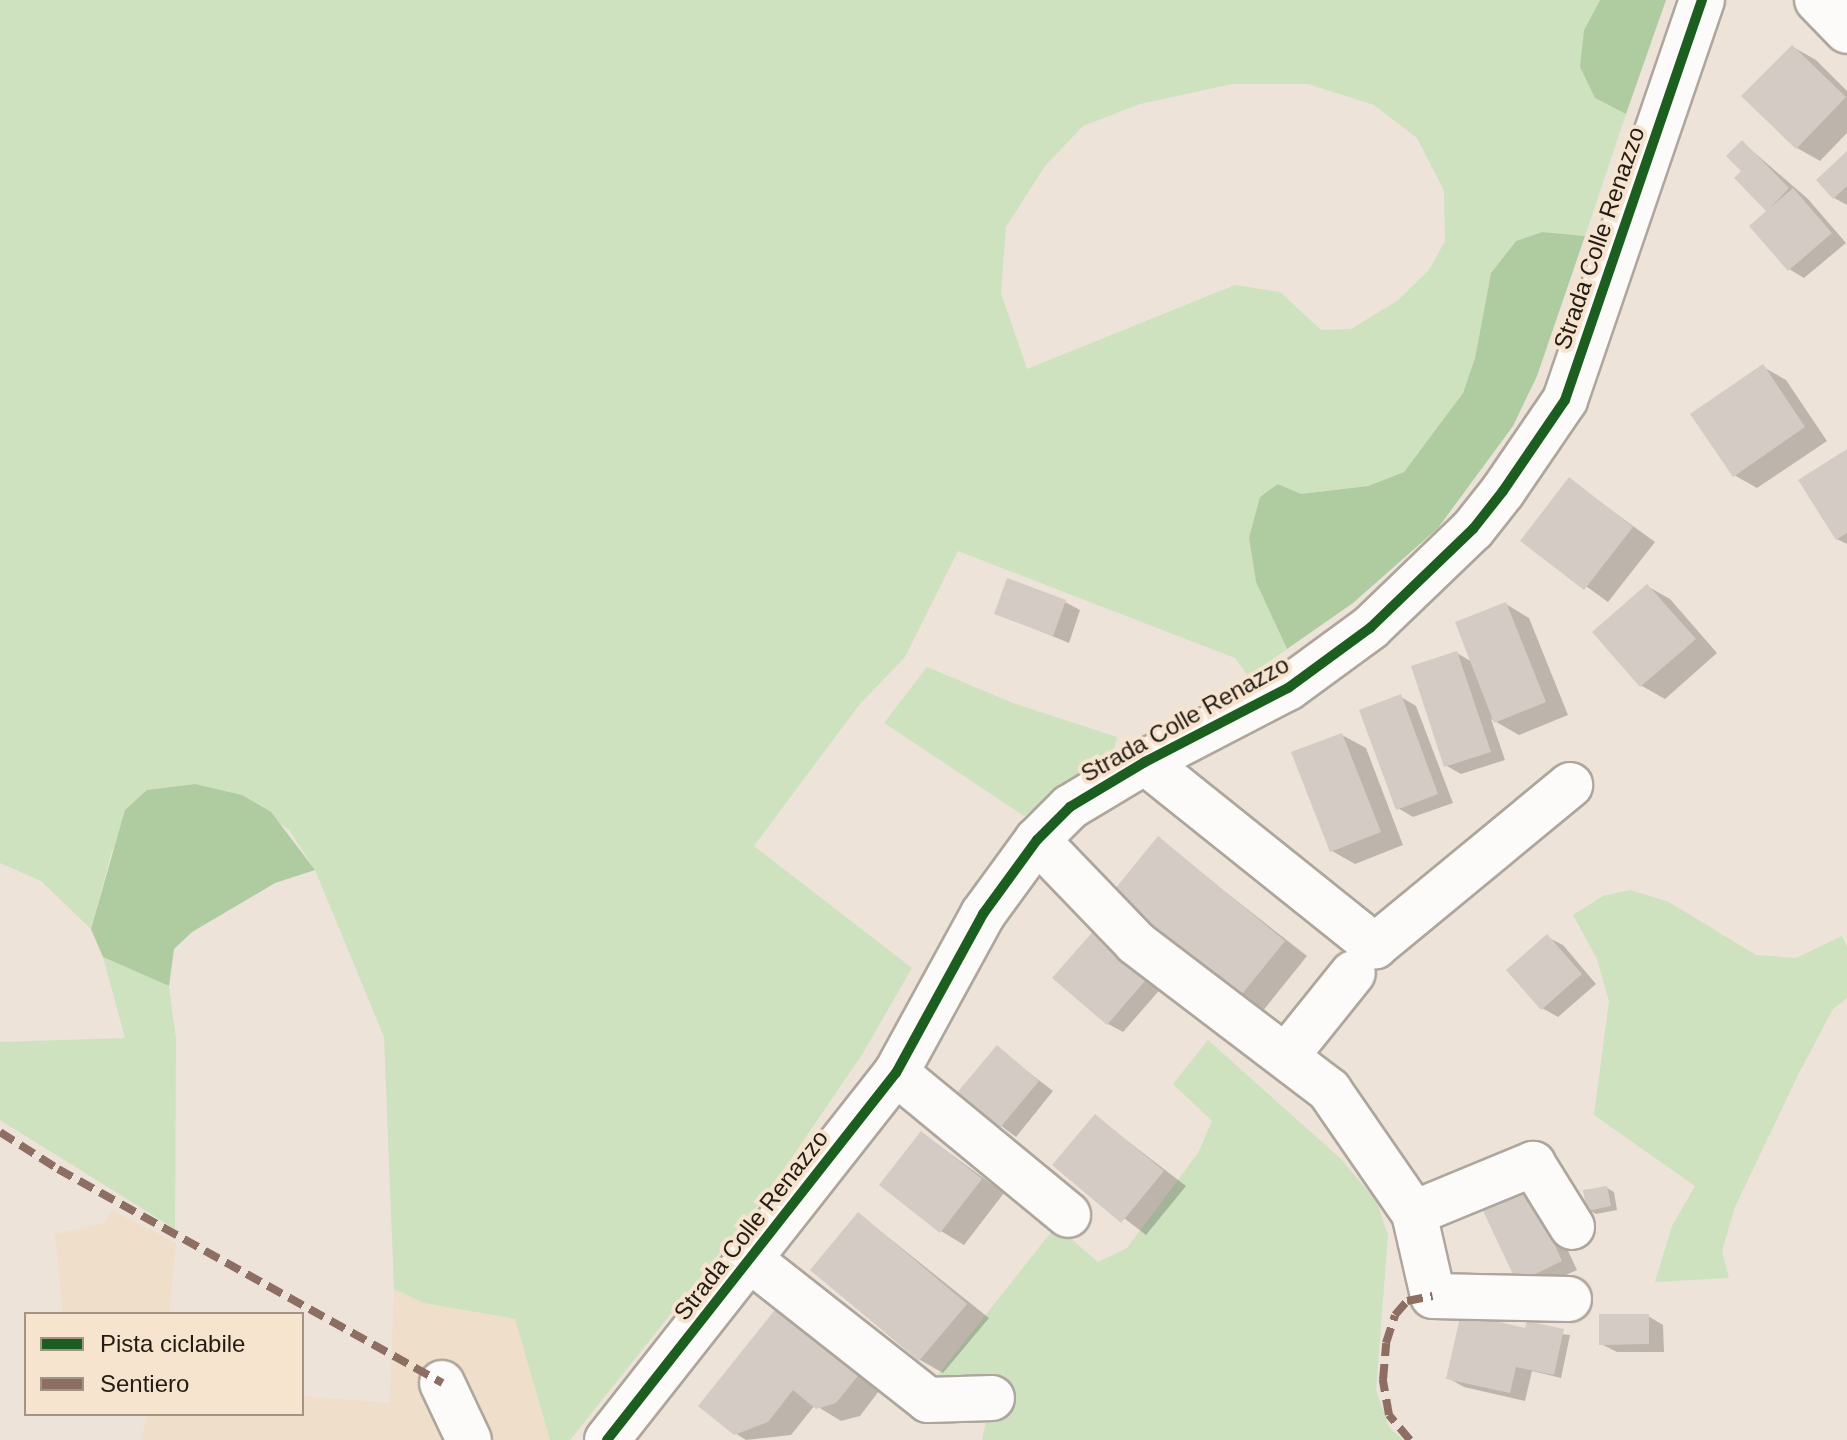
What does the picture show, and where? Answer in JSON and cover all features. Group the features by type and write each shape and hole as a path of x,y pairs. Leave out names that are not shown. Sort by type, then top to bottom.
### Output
{"street":[{"name":"Strada Colle Renazzo","path":"607,1440 896,1073 983,914 1037,840 1070,807 1145,762 1288,688 1370,628 1473,529 1503,491 1565,400 1702,0"},
{"path":"1817,0 1847,31"},
{"name":"Strada Colle Renazzo","path":"1145,762 1375,946 1570,785"},
{"path":"1037,840 1136,943 1329,1090 1414,1213 1433,1296 1569,1299"},
{"path":"1287,1055 1353,973"},
{"path":"896,1073 1068,1215"},
{"path":"1414,1213 1533,1164 1572,1227"},
{"name":"Strada Colle Renazzo","path":"749,1259 928,1400 992,1398"},
{"path":"442,1383 469,1440"}],"shaded area":[{"path":"112,1210 176,1243 169,1312 63,1312 55,1234 104,1223"},
{"path":"394,1289 424,1303 515,1319 550,1440 141,1440 147,1416 304,1416 304,1396 390,1403"}],"green space":[{"path":"0,0 1600,0 1584,30 1595,98 1626,114 1585,236 1542,232 1516,241 1491,273 1475,358 1463,393 1404,472 1368,486 1301,494 1278,484 1249,538 1256,582 1287,649 1248,676 1235,658 958,551 905,657 859,705 754,846 912,968 863,1053 769,1191 570,1440 550,1440 515,1319 424,1303 394,1289 384,1037 315,870 289,830 242,795 195,784 147,790 112,851 91,929 41,881 0,863","holes":["1232,84 1308,84 1374,105 1417,138 1444,191 1445,241 1429,270 1397,301 1351,329 1321,330 1280,292 1235,285 1027,369 1001,293 1006,227 1045,166 1083,126 1140,104"]},
{"path":"1600,0 1666,0 1626,114 1595,98 1580,67 1584,30"},
{"path":"1542,232 1585,236 1537,376 1513,426 1438,528 1353,603 1287,649 1256,582 1249,538 1260,497 1278,484 1301,494 1368,486 1404,472 1463,393 1475,358 1491,273 1516,241"},
{"path":"927,667 1013,703 1117,737 1114,750 1024,816 884,723"},
{"path":"195,784 242,795 271,812 315,870 275,883 192,932 174,949 169,986 103,957 91,929 125,810 147,790"},
{"path":"1630,890 1669,902 1756,955 1796,958 1842,936 1847,946 1847,998 1833,1009 1735,1207 1722,1251 1729,1278 1655,1282 1672,1226 1695,1186 1594,1115 1609,1001 1597,959 1573,915 1603,896"},
{"path":"103,957 169,986 176,1039 175,1229 0,1120 0,1042 125,1038"},
{"path":"1208,1040 1341,1159 1377,1202 1388,1235 1376,1390 1389,1427 1403,1440 982,1440 994,1382 930,1385 1056,1226 1098,1262 1127,1248 1198,1153 1212,1121 1173,1084"}],"building":[{"path":"1792,45 1846,97 1796,149 1741,96"},
{"path":"1742,140 1789,188 1770,208 1793,188 1832,233 1788,271 1749,226 1766,211 1734,178 1741,171 1726,156"},
{"path":"1847,151 1847,186 1833,199 1816,180"},
{"path":"1763,364 1805,427 1733,477 1690,414"},
{"path":"1847,449 1847,533 1836,540 1798,480"},
{"path":"1569,477 1633,527 1584,590 1520,541"},
{"path":"1007,578 1066,600 1053,636 994,614"},
{"path":"1647,584 1696,639 1640,687 1592,632"},
{"path":"1506,602 1546,702 1494,723 1455,622"},
{"path":"1457,651 1491,752 1444,767 1411,666"},
{"path":"1401,694 1438,794 1396,810 1359,710"},
{"path":"1342,733 1381,832 1330,852 1291,752"},
{"path":"1158,836 1285,941 1233,1005 1106,900"},
{"path":"1096,928 1150,975 1107,1025 1052,978"},
{"path":"1547,934 1582,974 1541,1010 1506,970"},
{"path":"997,1045 1039,1081 999,1129 956,1094"},
{"path":"1095,1114 1164,1171 1121,1223 1052,1165"},
{"path":"921,1131 982,1179 940,1233 879,1185"},
{"path":"1523,1176 1562,1261 1517,1283 1477,1198"},
{"path":"1607,1186 1611,1206 1587,1211 1583,1190"},
{"path":"858,1212 967,1304 919,1361 810,1270"},
{"path":"778,1306 861,1372 836,1403 816,1409 793,1390 768,1422 734,1435 698,1406"},
{"path":"1461,1313 1525,1328 1527,1321 1564,1329 1554,1375 1516,1367 1510,1393 1446,1379"},
{"path":"1599,1314 1649,1314 1649,1344 1599,1345"}],"marked path":[{"path":"0,1132 58,1169 442,1383"},
{"path":"1410,1440 1389,1415 1383,1380 1386,1343 1395,1315 1407,1301 1433,1296"}],"cycle path":[{"path":"607,1440 896,1073 983,914 1037,840 1070,807 1145,762 1288,688 1370,628 1473,529 1503,491 1565,400 1702,0"}]}
